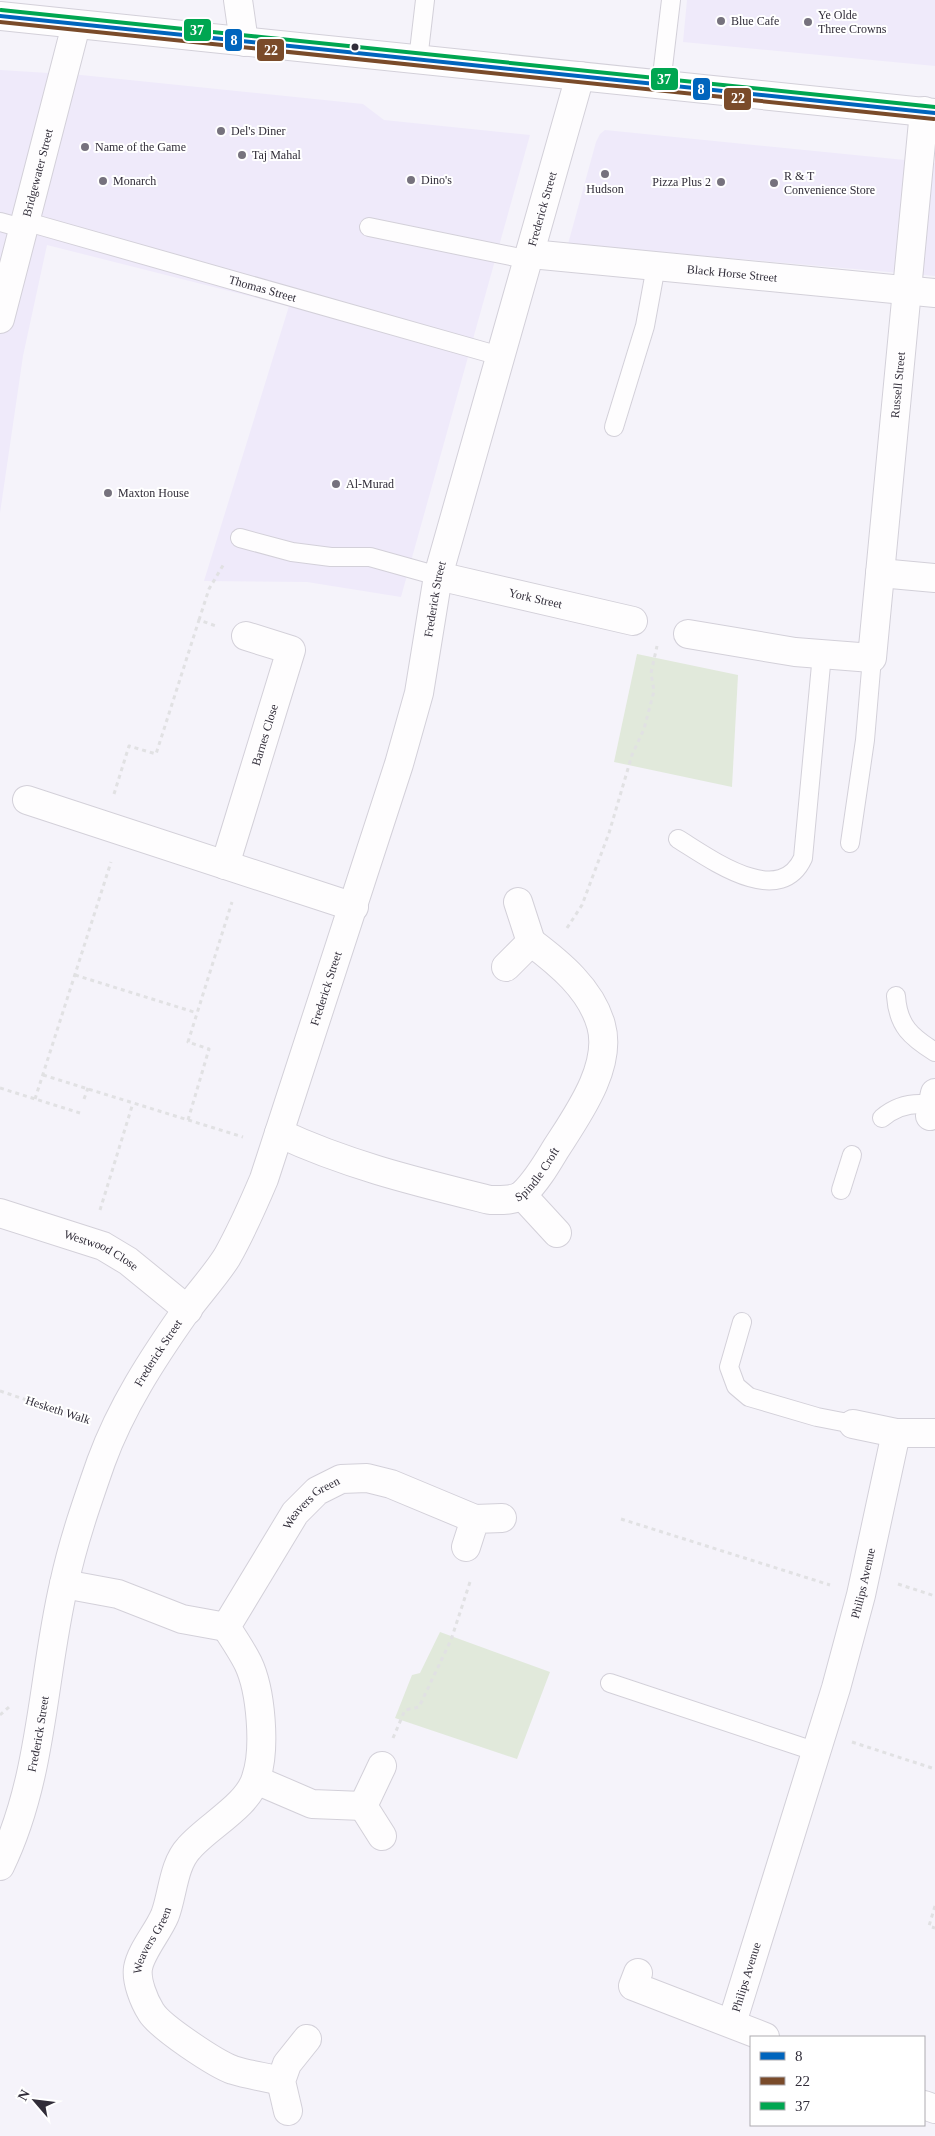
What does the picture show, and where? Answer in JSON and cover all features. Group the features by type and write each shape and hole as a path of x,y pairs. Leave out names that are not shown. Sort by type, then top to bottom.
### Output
{"street":[{"path":"238,0 244,42"},
{"path":"0,16 930,112"},
{"name":"Bridgewater Street","path":"0,319 15,224 76,25"},
{"name":"Frederick Street","path":"0,1866 8,1825 31,1772 40,1732 64,1584 83,1513 102,1458 128,1403 152,1360 230,1250 252,1210 354,907 400,764 419,693 438,576 580,76"},
{"name":"Russell Street","path":"872,658 907,290 930,112"},
{"name":"Black Horse Street","path":"530,257 656,266 935,293"},
{"path":"880,573 935,578"},
{"name":"York Street","path":"438,576 633,621"},
{"path":"688,634 795,652 872,658"},
{"name":"Barnes Close","path":"234,868 291,650 246,636"},
{"path":"27,800 354,907"},
{"path":"506,967 540,949 518,902"},
{"name":"Spindle Croft","path":"277,1140 393,1176 490,1200 506,1200 522,1195 539,1175 586,1102 596,1080 602,1051 602,1027 594,1004 566,970 540,949"},
{"path":"522,1195 557,1233"},
{"name":"Westwood Close","path":"0,1214 103,1246 128,1261 188,1310"},
{"path":"853,1424 896,1432 935,1433"},
{"name":"Philips Avenue","path":"732,2023 820,1742 863,1584 896,1432"},
{"name":"Weavers Green","path":"281,2081 232,2069 183,2041 151,2012 140,1986 138,1970 141,1958 160,1929 179,1867 188,1849 244,1798 256,1780 261,1757 258,1692 248,1663 226,1627 295,1513 317,1491 341,1479 367,1478 391,1484 476,1519 502,1518"},
{"path":"466,1548 476,1519"},
{"path":"64,1584 118,1594 182,1619 226,1627"},
{"path":"363,1806 382,1766"},
{"path":"256,1780 312,1804 363,1806"},
{"path":"363,1806 382,1836"},
{"name":"Philips Avenue","path":"638,1973 633,1986 763,2036"},
{"path":"288,2111 281,2081 287,2064 307,2039"}],"lane":[{"path":"418,60 425,0"},
{"path":"661,84 671,0"},
{"name":"Thomas Street","path":"15,224 500,356"},
{"path":"368,227 530,257"},
{"path":"614,427 645,326 656,266"},
{"path":"240,538 292,552 331,557 370,557 438,576"},
{"path":"678,839 734,872 749,878 766,880 785,878 798,869 803,858 822,654"},
{"path":"850,843 865,740 872,658"},
{"path":"896,996 902,1023 916,1040 935,1052"},
{"path":"882,1118 904,1105 920,1103 932,1105"},
{"path":"841,1190 852,1155"},
{"path":"742,1322 729,1367 736,1386 749,1398 853,1424"},
{"path":"610,1683 820,1742"}],"path":[{"path":"35,1099 75,975 113,828 129,746 156,754 209,589 240,538"},
{"path":"199,620 246,636"},
{"path":"540,949 582,905 609,832 632,755 644,729 654,691 651,673 659,637"},
{"path":"188,1120 209,1049 188,1042 234,868"},
{"path":"75,975 197,1013"},
{"path":"43,1075 188,1120 277,1140"},
{"path":"0,1088 80,1113"},
{"path":"84,1099 88,1088"},
{"path":"90,1242 133,1103"},
{"name":"Hesketh Walk","path":"0,1392 116,1430"},
{"path":"621,1519 863,1584 935,1596"},
{"path":"382,1766 401,1716 405,1710 419,1707 451,1640 470,1582 466,1548"},
{"path":"820,1742 935,1769"},
{"path":"935,1906 929,1926 935,1928"}],"shaded area":[{"path":"687,0 935,0 935,66 683,42"},
{"path":"0,70 81,75 363,104 384,120 530,135 401,597 307,582 204,581 289,306 47,245 23,356 0,513"},
{"path":"605,130 935,163 935,276 568,244 596,142 600,134"},
{"path":"637,654 738,675 732,787 614,762"},
{"path":"440,1632 550,1672 517,1759 395,1718 412,1675 420,1673"}],"transit line":[{"name":"37","path":"1,10 935,107"},
{"name":"8","path":"0,16 935,113"},
{"name":"22","path":"0,22 934,119"}],"place":[{"name":"Blue Cafe","path":"721,21"},
{"name":"Ye Olde Three Crowns","path":"808,22"},
{"name":"Del's Diner","path":"221,131"},
{"name":"Name of the Game","path":"85,147"},
{"name":"Taj Mahal","path":"242,155"},
{"name":"Hudson","path":"605,174"},
{"name":"Dino's","path":"411,180"},
{"name":"Monarch","path":"103,181"},
{"name":"Pizza Plus 2","path":"721,182"},
{"name":"R & T Convenience Store","path":"774,183"},
{"name":"Al-Murad","path":"336,484"},
{"name":"Maxton House","path":"108,493"}]}
